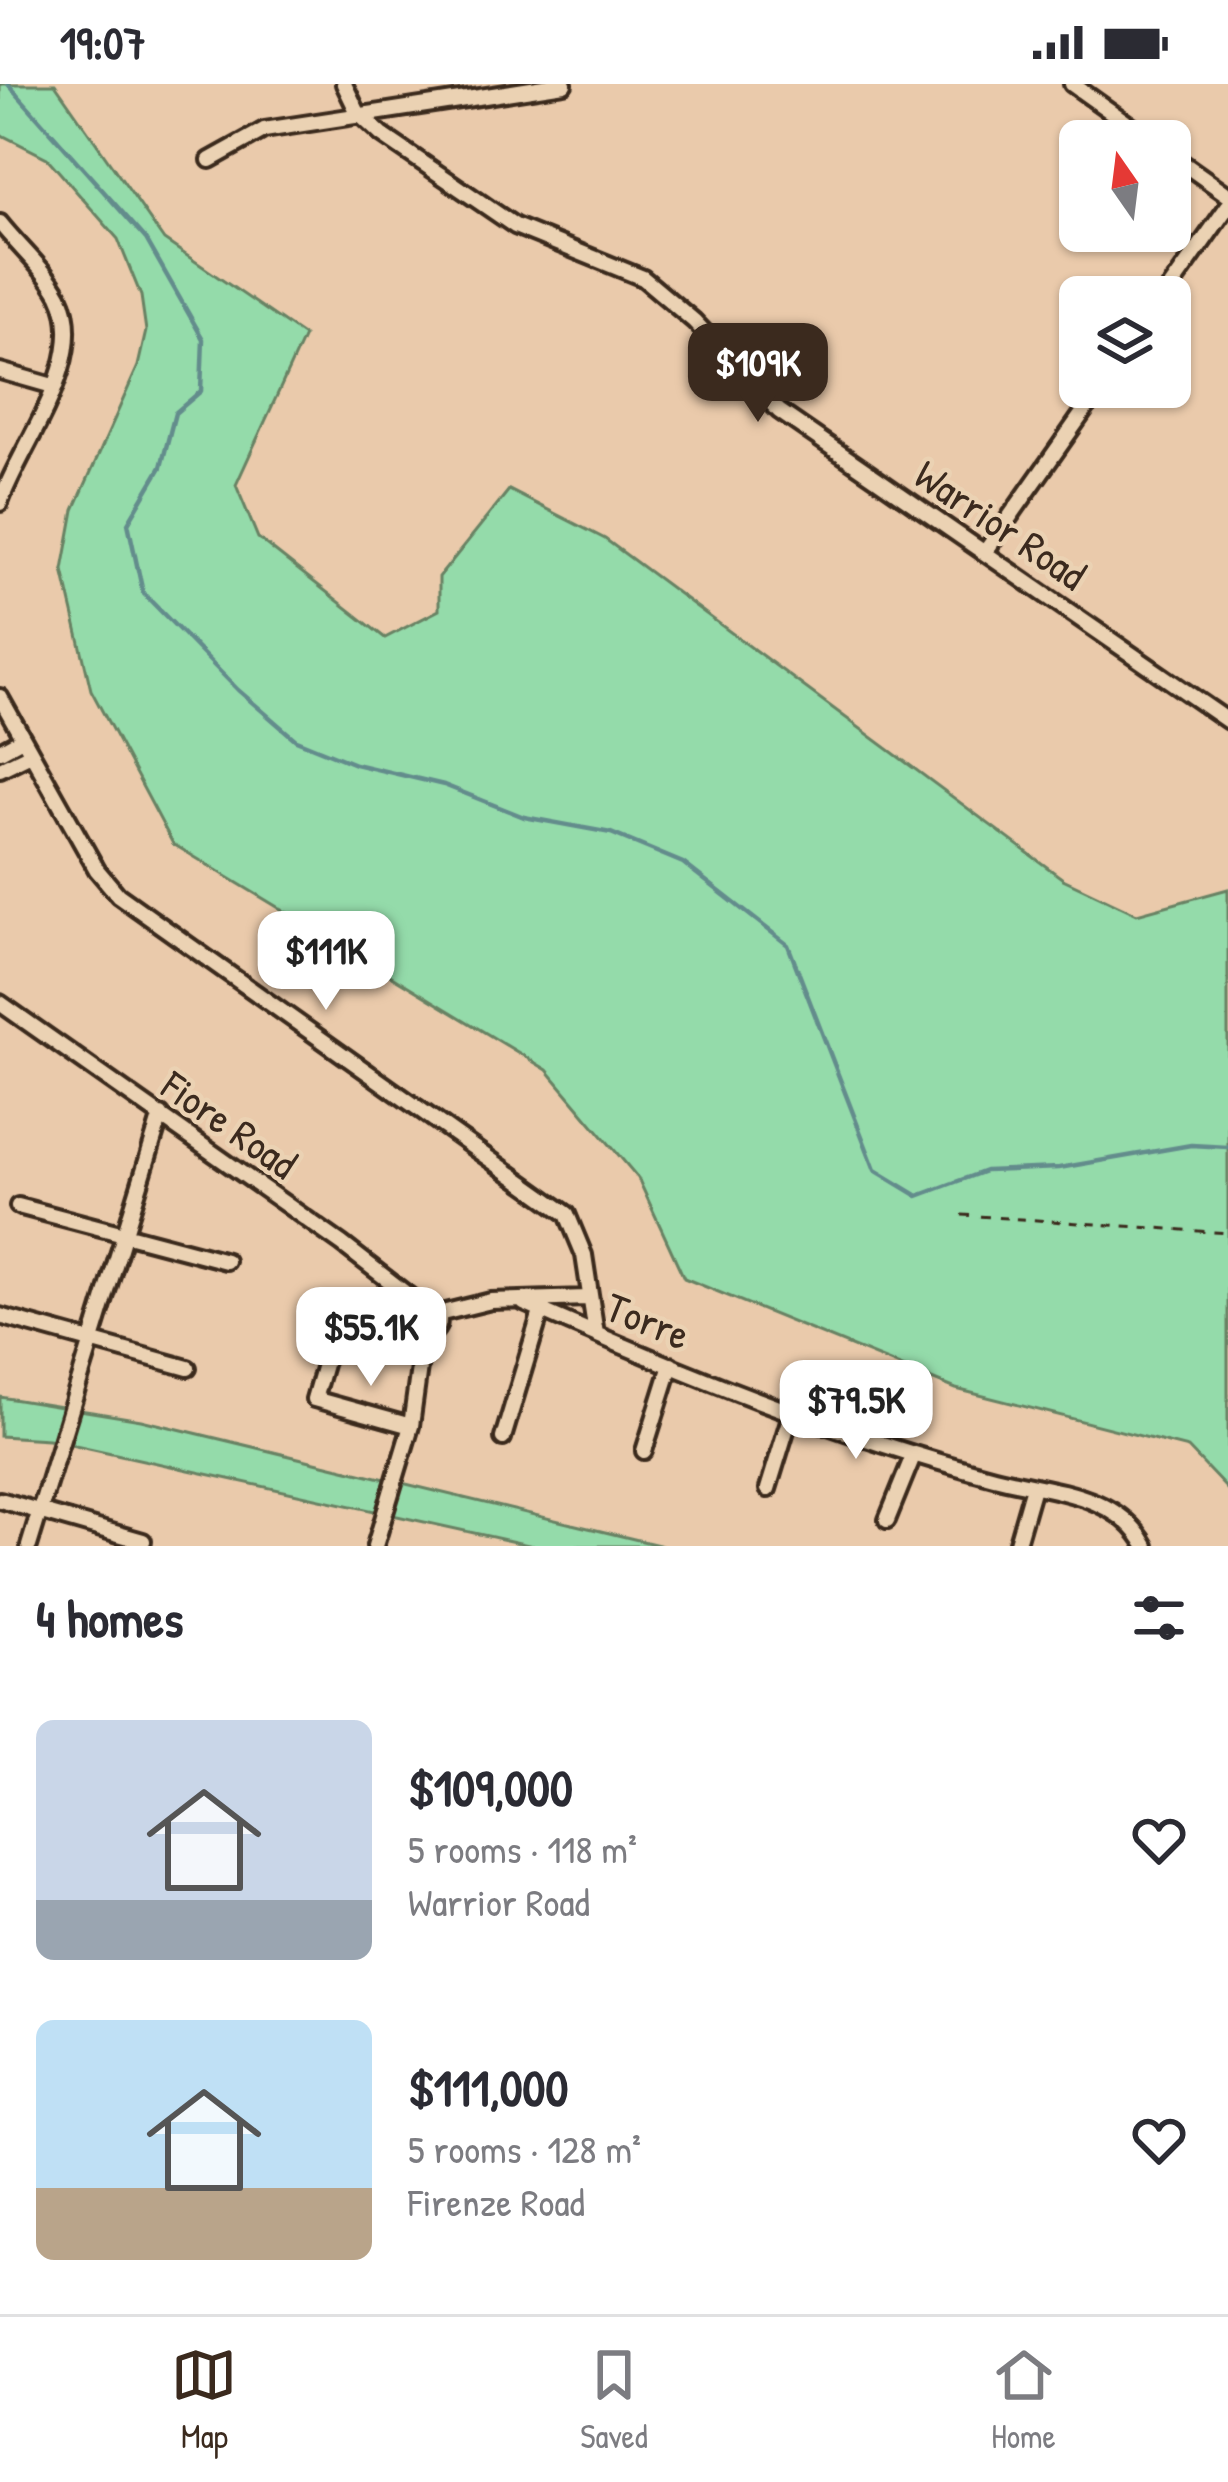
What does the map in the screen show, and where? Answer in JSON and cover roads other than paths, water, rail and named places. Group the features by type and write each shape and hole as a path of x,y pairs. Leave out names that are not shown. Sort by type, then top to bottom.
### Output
{"street":[{"name":"Warrior Road","path":"344,84 358,112 382,135 499,216 643,278 694,321 778,411 1228,721"},
{"path":"210,160 264,130 564,84"},
{"path":"1072,84 1123,120"},
{"path":"1191,169 1228,195"},
{"path":"1179,276 1228,206"},
{"path":"0,223 54,287 68,323 39,430 2,493"},
{"path":"0,371 53,386"},
{"path":"985,552 1086,408"},
{"path":"0,697 97,870 132,907 567,1214 584,1255 596,1334"},
{"path":"0,751 22,739"},
{"path":"0,769 31,754"},
{"name":"Fiore Road","path":"0,1004 438,1314"},
{"path":"29,1546 161,1115"},
{"path":"18,1206 226,1261"},
{"name":"Torre","path":"543,1306 587,1298"},
{"path":"418,1303 404,1319 410,1333 423,1337 436,1329 438,1314"},
{"name":"Torre","path":"438,1314 481,1303 543,1306 671,1365 913,1456 1092,1500 1115,1510 1146,1546"},
{"path":"503,1438 543,1306"},
{"path":"0,1316 188,1368"},
{"path":"375,1546 411,1426 423,1337"},
{"path":"327,1354 314,1399 411,1426"},
{"path":"644,1451 671,1365"},
{"path":"768,1489 792,1411"},
{"path":"887,1520 913,1456"},
{"path":"1016,1546 1033,1487"},
{"path":"0,1500 143,1541"}],"waterway":[{"path":"8,84 146,239 203,339 201,391 175,413 161,467 128,523 143,593 238,690 296,740 355,764 444,785 524,817 611,833 683,863 788,945 875,1170 918,1196 985,1171 1059,1168 1191,1145 1228,1147"}]}
